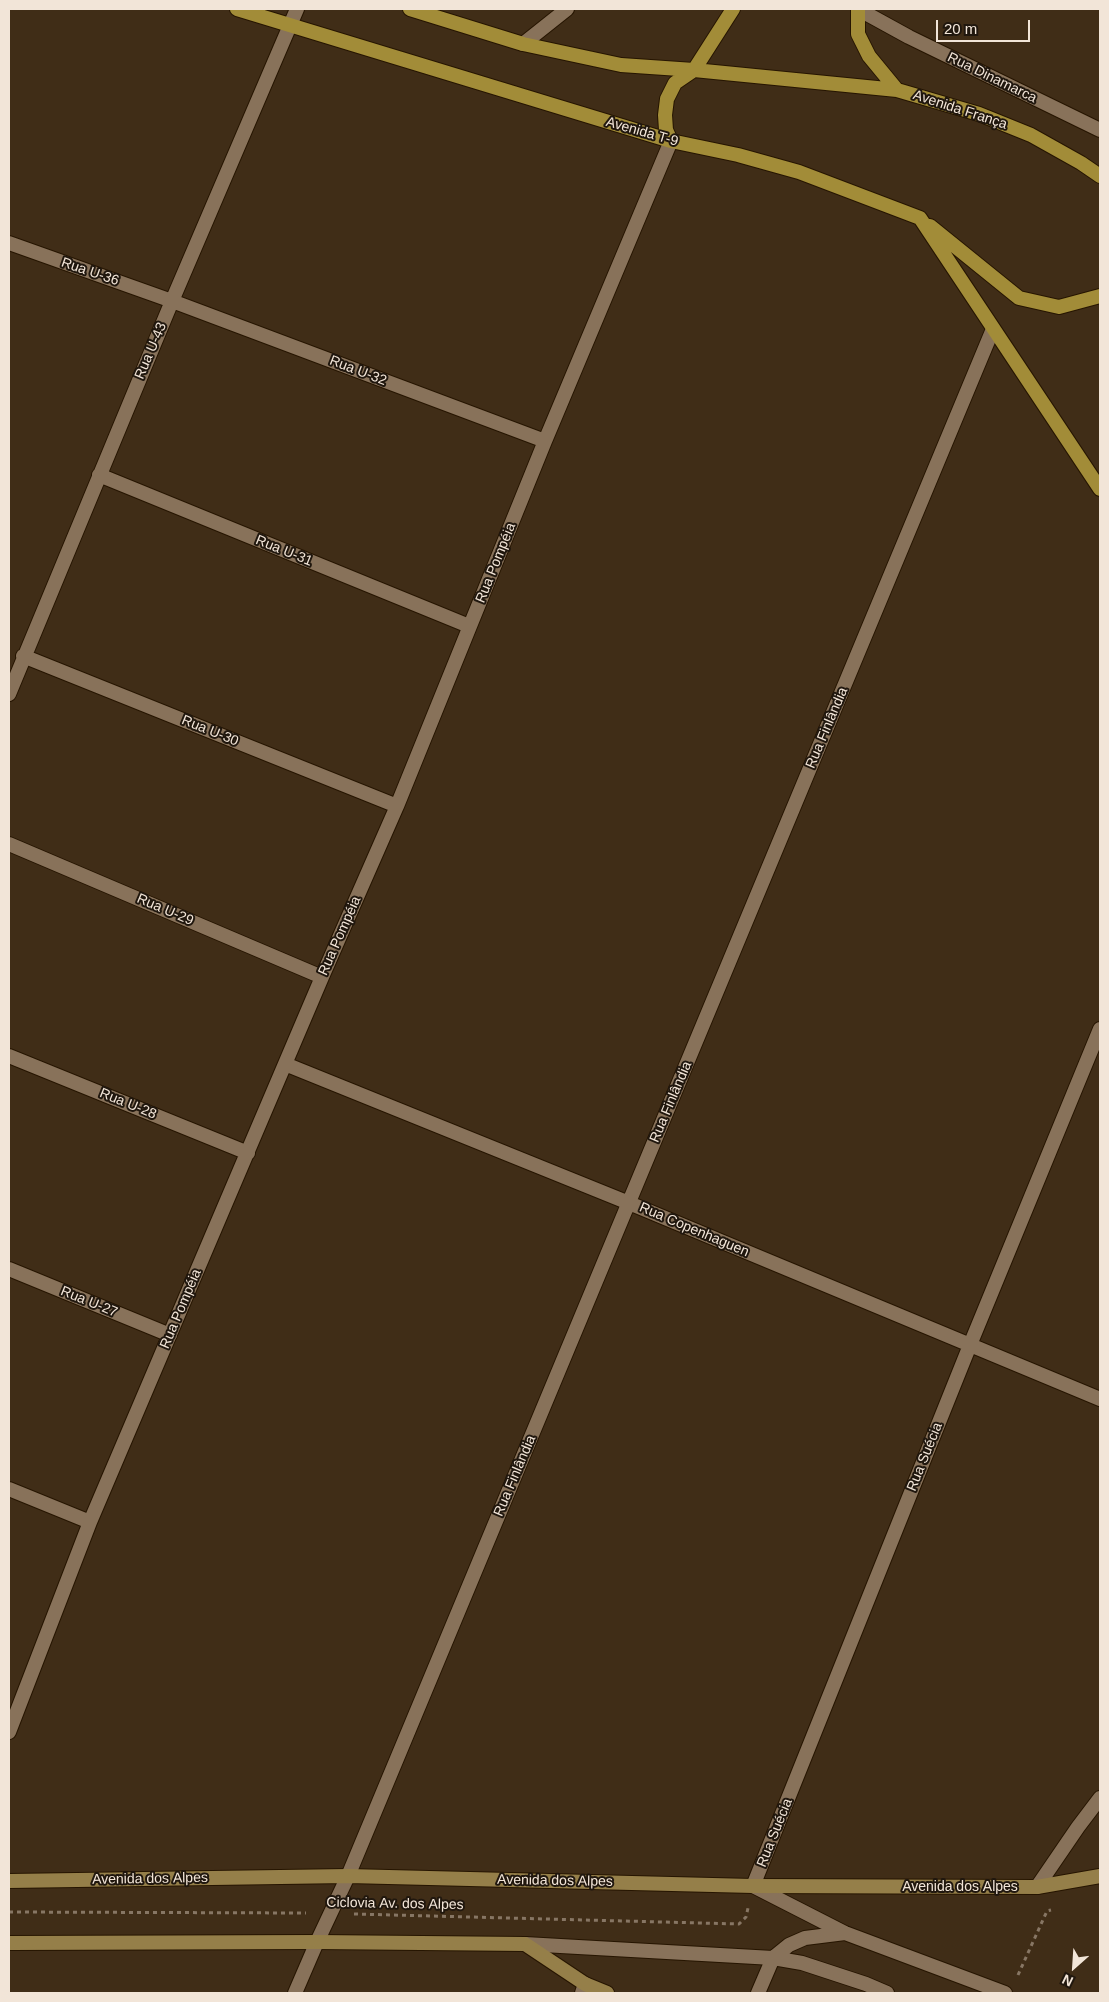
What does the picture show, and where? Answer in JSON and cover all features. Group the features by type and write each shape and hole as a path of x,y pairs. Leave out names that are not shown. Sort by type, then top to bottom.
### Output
{"main road":[{"name":"Avenida T-9","path":"237,9 671,141 738,155 799,172 920,218 1019,298 1059,307 1100,296"},
{"path":"410,9 523,44 621,65 694,70 896,90"},
{"path":"671,141 666,130 667,99 675,83 694,70 733,9"},
{"path":"858,9 858,34 869,56 896,90"},
{"name":"Avenida França","path":"896,90 979,114 1031,135 1081,162 1100,176"},
{"path":"920,218 1100,489"},
{"name":"Avenida dos Alpes","path":"9,1881 348,1876 753,1886 1037,1887 1100,1876"},
{"path":"9,1943 317,1942 525,1944 584,1988 606,1993"}],"street":[{"name":"Rua U-43","path":"9,694 23,656 172,300 296,9"},
{"path":"523,44 567,9"},
{"name":"Rua Dinamarca","path":"858,9 909,37 1100,130"},
{"name":"Rua Pompéia","path":"9,1732 90,1522 322,976 397,806 545,441 671,141"},
{"name":"Rua U-36","path":"9,243 172,300"},
{"name":"Rua U-32","path":"172,300 545,441"},
{"name":"Rua Finlândia","path":"295,1993 348,1876 993,328"},
{"name":"Rua U-31","path":"99,475 470,626"},
{"name":"Rua U-30","path":"23,656 397,806"},
{"name":"Rua U-29","path":"9,844 322,976"},
{"name":"Rua Suécia","path":"753,1886 970,1345 1100,1029"},
{"name":"Rua U-28","path":"9,1056 248,1152"},
{"name":"Rua Copenhaguen","path":"285,1064 629,1203 1100,1400"},
{"name":"Rua U-27","path":"9,1269 170,1335"},
{"path":"9,1489 90,1522"},
{"path":"1037,1887 1100,1798"},
{"path":"753,1886 845,1933 1005,1993"},
{"path":"758,1993 772,1958 789,1944 805,1938 845,1933"},
{"path":"525,1944 772,1958 802,1963 887,1993"}],"path":[{"name":"Ciclovia Av. dos Alpes","path":"9,1912 331,1913 739,1924 746,1917 753,1886"},
{"path":"1016,1978 1047,1911"}]}
